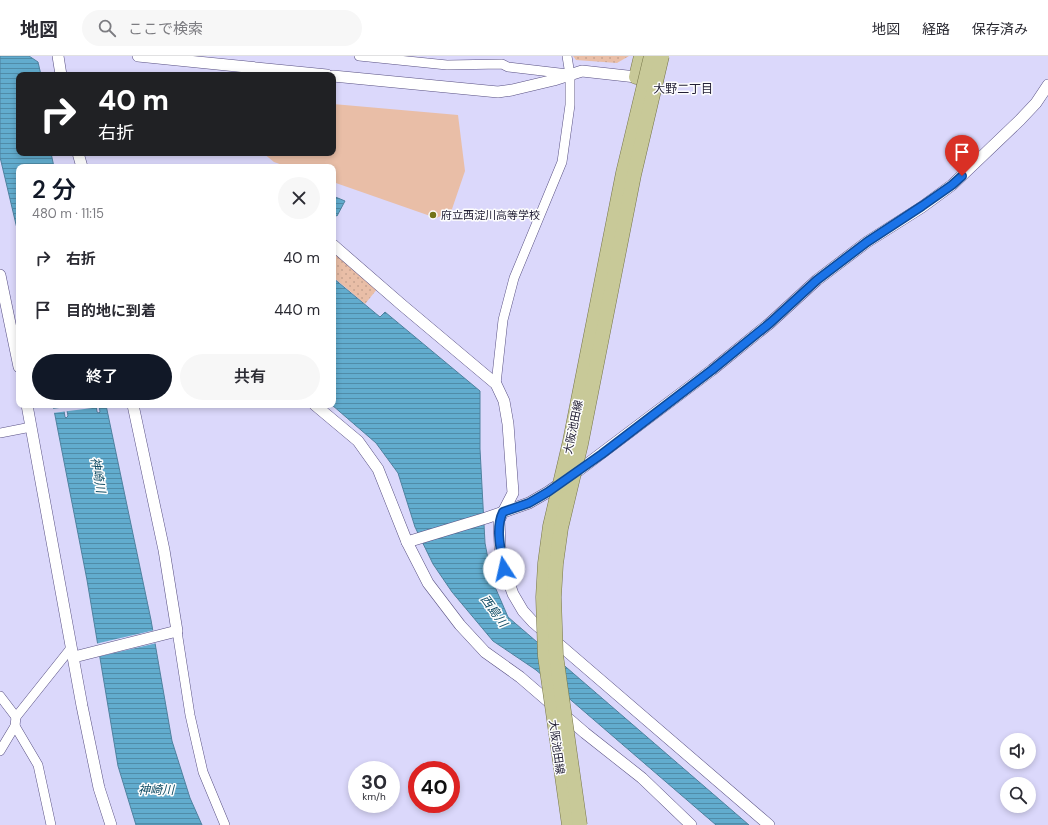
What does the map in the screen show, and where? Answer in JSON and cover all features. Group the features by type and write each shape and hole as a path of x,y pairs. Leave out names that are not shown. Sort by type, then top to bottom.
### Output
{"main road":[{"path":"641,56 636,77 662,82 669,56"},
{"name":"大阪池田線","path":"569,825 545,656 542,597 545,563 550,526 570,441 623,173 652,56"},
{"name":"大阪池田線","path":"580,825 556,655 554,597 556,564 561,528 581,444 634,175 662,56"}],"street":[{"path":"58,56 61,72"},
{"path":"138,56 297,72"},
{"path":"359,56 446,65 502,60 508,67 570,75"},
{"path":"496,384 503,320 514,278 562,162 570,105 570,75 567,56"},
{"path":"336,76 498,92 533,85 582,71 636,77"},
{"path":"411,541 529,503 548,492 602,454 712,370 867,242 952,185 1020,120 1036,103 1048,85"},
{"path":"336,248 496,384 504,401 508,424 513,493 499,520 500,547 504,569 513,594 523,610 533,622 769,825"},
{"path":"0,275 16,352"},
{"path":"28,408 75,653 82,706 98,788 111,825"},
{"path":"134,408 164,550 174,632 190,715 203,772 225,825"},
{"path":"319,408 358,441 378,469 411,541 428,583 460,625 485,652 520,676 586,733 642,778 691,825"},
{"path":"0,433 31,427"},
{"path":"0,751 16,722 75,653 174,632"},
{"path":"0,696 16,722 38,765 51,825"}],"shaded area":[{"path":"573,56 629,56 617,63 576,60"},
{"path":"336,104 458,115 465,171 451,212 436,218 336,183 336,164 280,164 274,162 267,156 336,156"},
{"path":"336,252 378,288 365,304 336,280"}],"water":[{"path":"0,56 29,56 38,62 40,72 16,72 16,156 52,156 53,164 16,164 16,224 0,157"},
{"path":"336,197 345,201 336,216"},
{"name":"西島川","path":"336,280 380,317 385,312 480,391 480,449 485,543 492,580 508,617 749,825 716,825 536,670 493,641 452,592 433,564 415,527 398,473 376,443 335,408"},
{"name":"神崎川","path":"54,408 64,408 66,418 68,416 67,408 96,408 97,412 99,413 99,408 107,408 151,620 172,741 190,798 202,825 136,825 118,766 87,580"}],"pier":[{"path":"59,408 92,408 53,413 52,409"},
{"path":"155,630 157,643 97,657 95,644"}],"place":[{"name":"府立西淀川高等学校","path":"433,215"}],"district":[{"name":"大野二丁目","path":"683,89"}],"route":[{"path":"504,569 500,547 499,520 503,512 529,503 548,492 602,454 712,370 770,323 817,280 867,242 922,206 962,176"}]}
